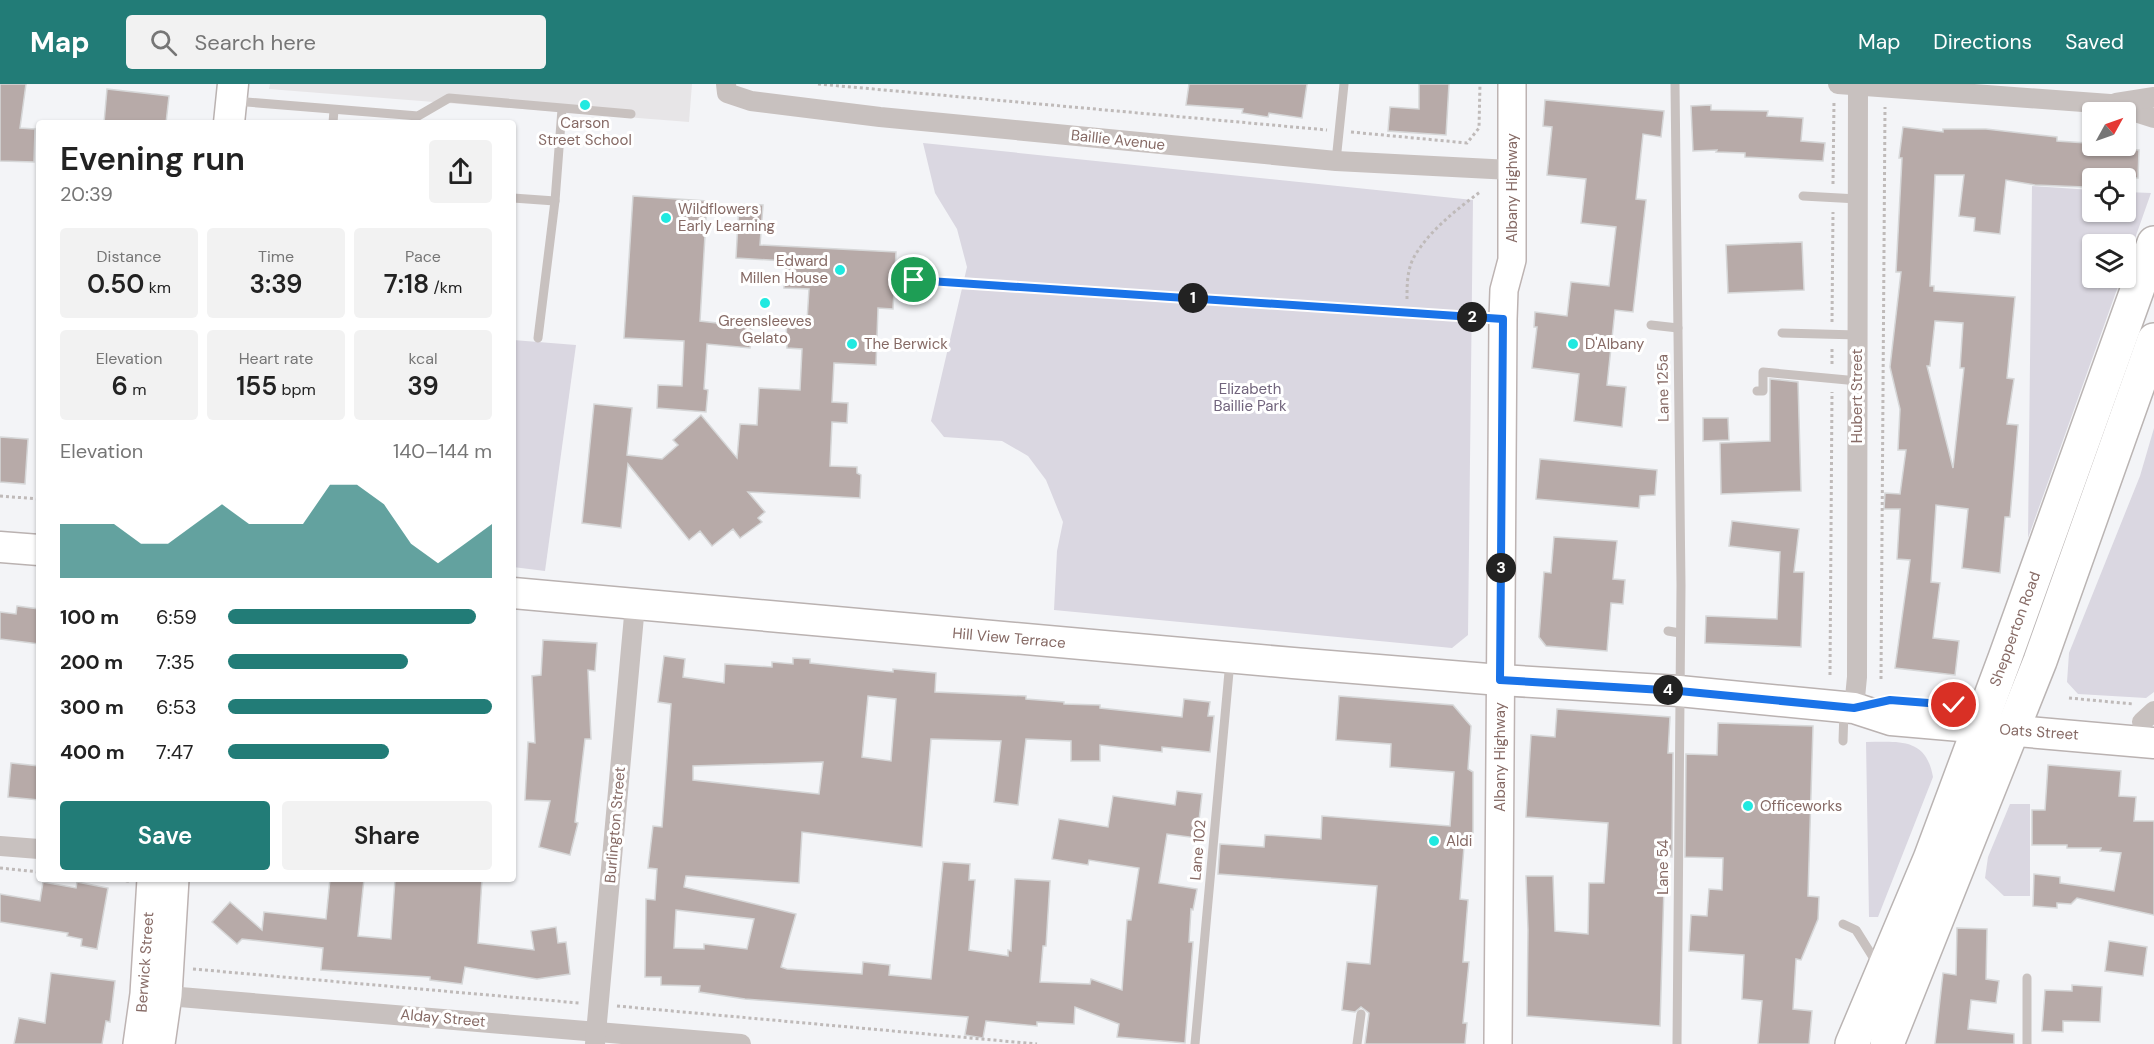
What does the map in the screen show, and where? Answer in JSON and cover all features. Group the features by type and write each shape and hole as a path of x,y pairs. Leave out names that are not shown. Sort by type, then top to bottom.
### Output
{"highway":[{"name":"Shepperton Road","path":"1852,1044 1930,859 2154,243"},
{"path":"1887,1044 2017,720 2154,340"}],"main road":[{"name":"Albany Highway","path":"1496,84 1512,260 1504,290 1503,319 1498,1044"},
{"name":"Albany Highway","path":"1504,169 1512,84"},
{"path":"0,547 36,550"},
{"name":"Hill View Terrace","path":"516,595 1500,680"},
{"name":"Oats Street","path":"1500,680 1679,691 1849,707 1891,720 1982,717 2017,720 2149,721"},
{"name":"Berwick Street","path":"151,882 156,995 161,1044"},
{"name":"Berwick Street","path":"137,1044 156,995 175,882"}],"street":[{"path":"1838,84 2082,102"},
{"name":"Hubert Street","path":"1849,707 1857,665 1858,85"},
{"name":"Baillie Avenue","path":"727,89 751,101 880,117 1335,160 1504,169"},
{"path":"2123,102 2154,97"},
{"path":"2136,112 2154,118"},
{"name":"Burlington Street","path":"596,1037 635,605"},
{"path":"0,846 36,849"},
{"name":"Alday Street","path":"156,995 596,1037 741,1044"}],"lane":[{"path":"1335,160 1344,84"},
{"name":"Lane 125a","path":"1675,84 1679,691"},
{"path":"231,103 418,117 449,98 631,114"},
{"path":"538,338 555,201 562,108"},
{"path":"333,120 334,110"},
{"path":"1803,196 1858,199"},
{"path":"516,198 555,201"},
{"path":"914,280 1503,319"},
{"path":"1651,325 1678,328"},
{"path":"1782,333 1857,336"},
{"path":"1757,391 1763,391 1763,372 1858,381"},
{"path":"1668,631 1680,633"},
{"name":"Lane 102","path":"1195,1044 1230,658"},
{"name":"Lane 54","path":"1677,1044 1679,691"},
{"path":"1843,741 1849,707"},
{"path":"1843,924 1856,930 1882,972"},
{"path":"2027,978 2027,1044"},
{"path":"1357,1044 1360,1014"}],"path":[{"path":"818,84 1467,143 1479,128 1480,84"},
{"path":"1881,679 1885,88"},
{"path":"1406,312 1407,277 1413,258 1453,212 1480,192"},
{"path":"0,496 36,499"},
{"path":"2069,698 2149,721"},
{"path":"0,868 36,872"},
{"path":"195,971 579,1003"},
{"path":"616,1006 1037,1044"}],"shaded area":[{"name":"Carson Street School","path":"270,84 692,84 689,122 269,89"}],"green space":[{"name":"Elizabeth Baillie Park","path":"923,143 1473,200 1468,635 1452,648 1054,610 1057,551 1063,522 1046,480 1028,456 1002,441 944,437 931,421 967,267 957,229 935,193"},
{"path":"2032,186 2082,189 2082,222 2136,222 2136,192 2151,193 2136,236 2082,234 2082,288 2117,288 2028,538"},
{"path":"516,340 576,345 545,571 516,567"},
{"path":"2154,428 2154,692 2146,698 2078,694 2067,682 2069,653 2140,476"},
{"path":"1866,742 1909,744 1917,748 1929,764 1933,777 1878,917 1869,917"},
{"path":"2010,804 2030,804 2030,896 2004,896 1985,878 1988,857"}],"building":[{"path":"0,84 26,84 20,128 35,129 34,162 0,161"},
{"path":"1189,84 1307,84 1302,118 1269,113 1268,117 1242,113 1243,109 1186,105"},
{"path":"1419,84 1449,84 1446,135 1388,131 1390,107 1419,109"},
{"path":"107,89 169,96 166,120 104,120"},
{"path":"1545,100 1664,111 1661,137 1643,134 1636,199 1646,200 1633,312 1615,310 1607,385 1626,387 1622,427 1574,421 1579,374 1532,368 1537,327 1534,327 1535,312 1567,316 1571,282 1609,286 1616,227 1581,223 1586,179 1547,175 1552,127 1543,126"},
{"path":"1711,105 1711,110 1768,111 1767,116 1803,118 1801,141 1825,143 1823,161 1745,157 1745,153 1716,152 1717,150 1693,151 1691,106"},
{"path":"1903,127 1943,132 1943,129 1986,129 2057,137 2057,141 2082,143 2082,156 2136,156 2136,150 2139,150 2138,178 2136,178 2136,168 2082,168 2082,187 2035,185 2006,180 2000,234 1974,231 1975,218 1959,216 1964,175 1935,175 1930,286 1934,286 1934,291 2015,297 2007,378 2014,379 2007,424 2018,425 2010,517 2005,517 2000,573 1962,568 1968,509 1936,505 1931,582 1940,583 1933,638 1959,641 1955,675 1895,668 1910,560 1897,559 1900,509 1884,509 1885,493 1900,494 1906,450 1898,450 1900,409 1890,367 1901,272 1896,272 1902,158 1899,158","holes":["1935,321 1963,323 1960,368 1964,368 1953,468 1927,366 1930,366"]},
{"path":"633,196 707,201 700,321 752,327 750,348 707,344 704,389 708,390 706,412 657,408 658,385 682,386 684,341 624,338"},
{"path":"739,204 763,205 760,245 896,252 893,309 878,308 876,365 834,363 832,402 848,403 847,423 832,422 830,466 857,467 857,473 861,475 860,498 748,492 765,512 758,518 762,522 740,538 733,529 712,546 700,531 689,540 628,464 621,528 582,523 594,404 632,408 627,455 662,459 678,445 673,440 701,415 737,458 740,424 757,425 759,388 800,390 802,349 787,348 786,320 807,321 809,289 784,288 785,261 736,258"},
{"path":"1802,242 1804,290 1728,293 1726,245"},
{"path":"1770,379 1798,382 1801,491 1721,494 1720,443 1770,441"},
{"path":"1703,418 1728,418 1729,440 1703,441"},
{"path":"0,437 28,439 25,484 0,482"},
{"path":"1540,459 1657,470 1655,495 1640,496 1639,508 1536,499"},
{"path":"1732,521 1799,529 1794,572 1804,572 1801,647 1705,643 1706,616 1777,619 1780,552 1729,546"},
{"path":"1554,537 1617,541 1613,579 1625,580 1623,604 1611,603 1607,651 1546,646 1539,637 1544,572 1551,573"},
{"path":"17,606 36,609 36,644 0,639 0,612 16,614"},
{"path":"543,640 597,643 595,671 588,670 591,739 585,739 575,822 578,823 570,855 539,847 550,801 525,800 528,742 535,743 532,676 541,675"},
{"path":"664,656 685,659 683,677 724,683 725,664 772,667 772,662 793,664 793,658 810,659 810,663 893,672 893,669 936,673 935,692 1026,696 1026,699 1064,702 1064,704 1100,705 1100,708 1182,717 1184,699 1210,702 1208,716 1214,716 1210,752 1162,747 1162,752 1100,745 1100,761 1071,761 1071,741 1026,739 1018,805 994,802 1001,741 931,739 922,847 802,832 799,883 686,876 684,887 796,914 781,967 862,974 863,962 890,965 889,975 931,979 943,862 970,864 969,880 975,880 969,950 1008,956 1008,950 1011,951 1015,879 1050,881 1046,946 1043,946 1040,982 1090,984 1091,979 1122,990 1127,920 1131,920 1139,868 1089,860 1088,865 1052,859 1059,819 1108,827 1113,796 1175,805 1177,791 1202,794 1197,838 1167,834 1159,883 1197,889 1193,910 1191,909 1189,942 1193,942 1185,1043 1117,1037 1119,1024 1075,1007 1074,1024 1037,1022 1037,1026 986,1021 983,1038 965,1035 968,1017 745,999 699,992 700,986 661,985 661,977 645,977 646,899 655,900 657,869 648,868 653,826 662,827 671,704 658,702","holes":["868,696 896,699 891,761 862,757","823,762 819,794 693,780 693,766","676,910 754,919 747,949 704,944 704,949 674,948"]},
{"path":"1339,696 1453,705 1471,726 1468,769 1473,772 1473,834 1465,833 1460,899 1468,900 1463,962 1469,962 1463,1023 1467,1023 1465,1044 1365,1044 1369,1013 1361,1007 1355,1012 1342,1010 1347,962 1370,964 1377,886 1218,874 1220,844 1264,847 1265,835 1321,839 1322,816 1450,826 1454,772 1390,767 1391,744 1336,740"},
{"path":"1557,709 1670,717 1668,753 1673,753 1672,857 1661,856 1659,885 1664,886 1660,1026 1527,1016 1526,876 1553,876 1555,931 1588,934 1589,883 1604,883 1608,823 1526,817 1531,735 1555,737"},
{"name":"Officeworks","path":"1718,723 1813,726 1808,896 1819,897 1818,919 1801,960 1796,959 1793,1009 1812,1011 1809,1044 1758,1044 1762,1001 1742,999 1744,955 1689,951 1691,915 1707,916 1709,889 1722,890 1723,858 1685,857 1686,754 1717,755"},
{"path":"11,763 36,766 36,800 8,797"},
{"path":"2048,765 2121,771 2119,796 2136,797 2134,821 2154,821 2154,915 2077,898 2071,904 2057,903 2057,908 2033,906 2034,874 2060,877 2060,883 2114,891 2121,853 2100,851 2101,848 2032,845 2032,810 2045,810"},
{"path":"43,882 76,888 77,882 108,888 97,949 81,946 82,939 67,936 68,933 0,922 0,894 40,901"},
{"path":"330,882 364,882 358,936 391,939 395,882 482,882 478,943 534,950 531,931 556,927 558,943 566,942 570,974 537,979 465,967 462,984 430,980 430,977 321,970 323,948 242,939 237,944 212,922 230,902 262,930 264,912 326,919"},
{"path":"1957,928 1987,929 1986,979 1999,981 1996,1003 1971,1000 1968,1029 2014,1034 2014,1044 1935,1044 1943,973 1956,975"},
{"path":"2109,941 2147,947 2143,976 2105,971"},
{"path":"51,973 115,981 110,1022 106,1021 102,1044 14,1044 19,1018 45,1023"},
{"path":"2072,985 2102,987 2100,1022 2063,1021 2063,1032 2042,1031 2045,990 2072,991"}],"place":[{"name":"Carson Street School","path":"585,105"},
{"name":"Wildflowers Early Learning","path":"666,218"},
{"name":"Edward Millen House","path":"840,270"},
{"name":"Greensleeves Gelato","path":"765,303"},
{"name":"The Berwick","path":"852,344"},
{"name":"D'Albany","path":"1573,344"},
{"name":"Officeworks","path":"1748,806"},
{"name":"Aldi","path":"1434,841"}],"route":[{"path":"914,280 1503,319 1500,680 1679,691 1854,708 1890,700 1954,705"}]}
